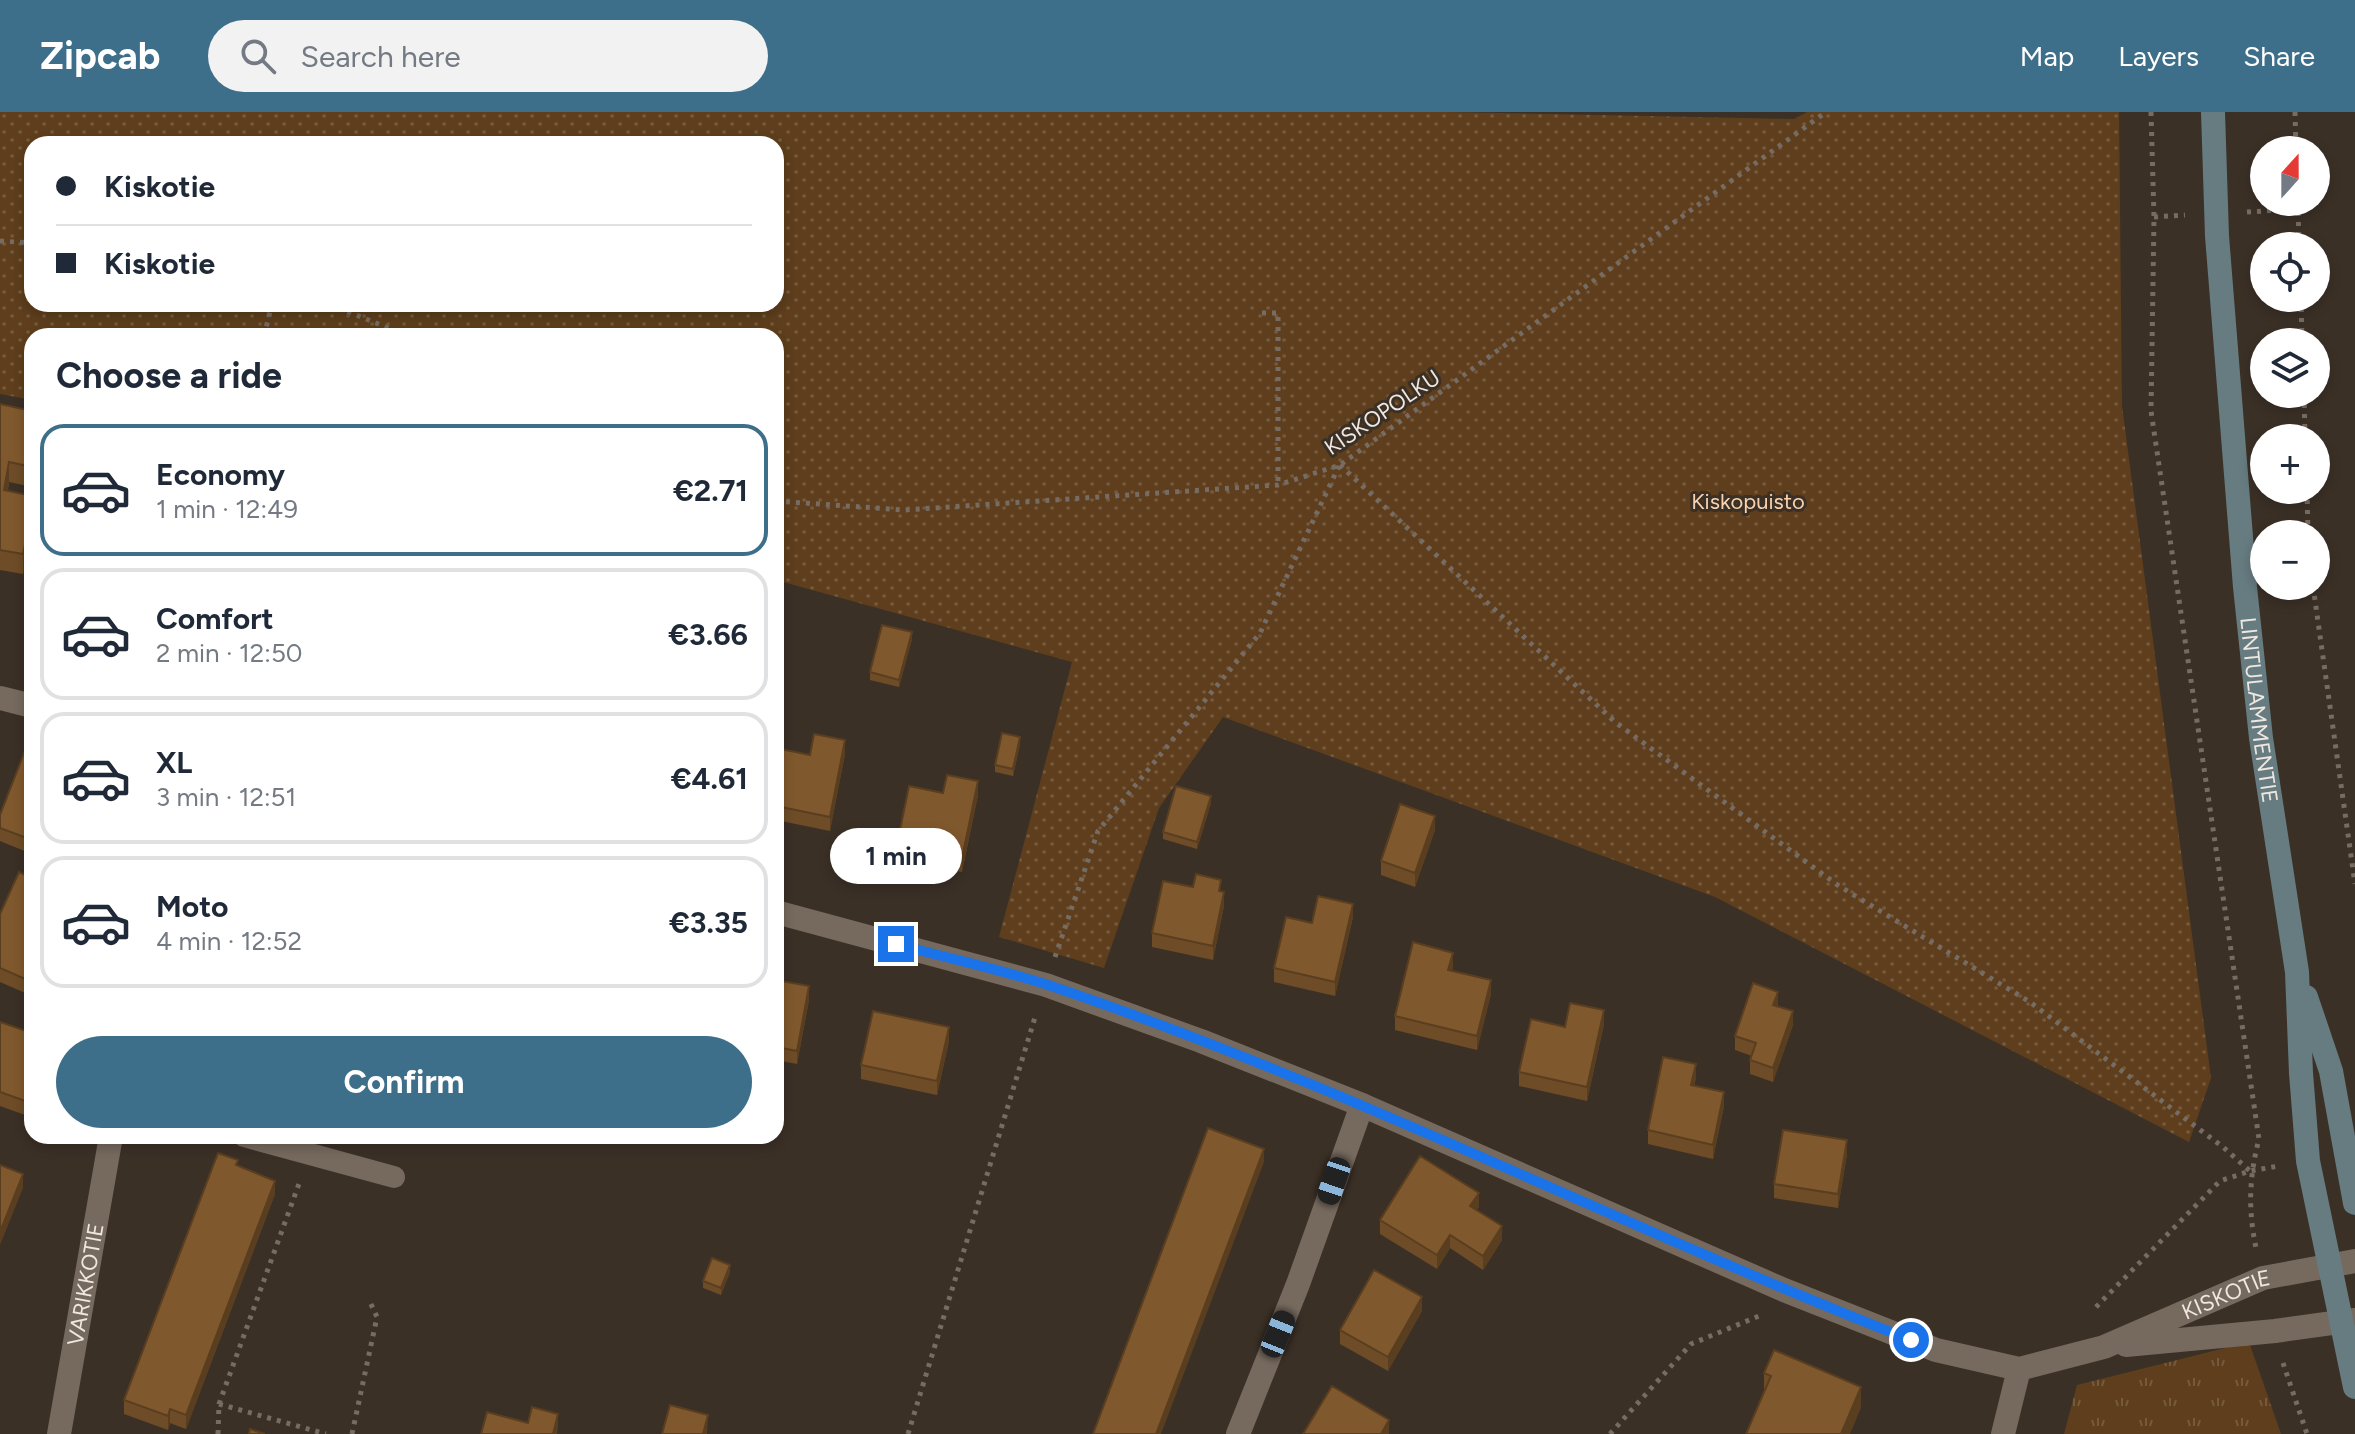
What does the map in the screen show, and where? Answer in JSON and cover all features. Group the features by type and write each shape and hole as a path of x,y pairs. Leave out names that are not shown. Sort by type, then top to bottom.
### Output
{"street":[{"name":"LINTULAMMENTIE","path":"2213,112 2217,236 2245,587 2261,738 2297,972 2308,1161 2330,1265 2349,1320 2355,1387"},
{"path":"0,698 24,704"},
{"name":"KISKOTIE","path":"784,914 1046,985 1201,1041 1362,1105 1784,1290 1936,1350 2019,1369 2104,1347 2263,1278 2355,1261"},
{"name":"LINTULAMMENTIE","path":"2297,972 2331,1071 2355,1203"},
{"path":"1238,1434 1298,1284 1362,1105"},
{"name":"VARIKKOTIE","path":"59,1434 110,1144"},
{"name":"KISKOTIE","path":"2104,1347 2275,1331 2349,1320"},
{"path":"2003,1434 2019,1369"}],"lane":[{"path":"273,1144 394,1177"}],"path":[{"name":"KISKOPOLKU","path":"784,502 904,510 1278,485 1340,465 1826,112"},
{"path":"2151,112 2154,217 2151,411 2259,1139 2250,1171 2251,1224 2258,1259"},
{"path":"2295,112 2296,136"},
{"path":"2154,217 2189,214"},
{"path":"1,241 24,242"},
{"path":"349,312 388,328"},
{"path":"1262,313 1278,313 1278,485"},
{"path":"1053,964 1098,831 1260,633 1340,465 1615,722 1839,886 2030,1002 2223,1147 2250,1171"},
{"path":"2315,600 2355,884"},
{"path":"908,1434 1038,1008"},
{"path":"218,1434 219,1404 310,1154"},
{"path":"2096,1307 2220,1181 2250,1171"},
{"path":"352,1434 377,1317 370,1302"},
{"path":"1610,1434 1691,1344 1771,1311"},
{"path":"2280,1353 2307,1434"},
{"path":"219,1404 326,1434"}],"green space":[{"name":"Kiskopuisto","path":"0,112 1447,112 1794,119 1807,112 2119,112 2122,406 2211,1078 2189,1142 1715,897 1223,717 1159,808 1104,968 999,937 1072,662 784,582 784,328 24,328 24,398 0,394"},
{"path":"2249,1342 2281,1434 2064,1434 2077,1385"}],"building":[{"path":"0,404 24,409 24,465 9,462 4,490 24,494 24,549 23,554 0,550"},
{"path":"882,625 912,632 899,680 870,672"},
{"path":"1002,733 1020,737 1013,769 995,765"},
{"path":"814,734 845,740 830,817 784,808 784,750 810,755"},
{"path":"24,753 24,837 0,828 0,815"},
{"path":"947,775 978,781 962,858 897,845 909,786 943,793"},
{"path":"1176,786 1211,796 1197,842 1163,832"},
{"path":"1400,804 1435,816 1415,873 1381,861"},
{"path":"19,872 24,874 24,978 0,968 0,914"},
{"path":"1196,874 1221,880 1219,891 1224,892 1213,946 1152,933 1163,881 1193,887"},
{"path":"1318,896 1353,904 1335,982 1274,968 1286,917 1312,923"},
{"path":"1413,942 1453,953 1448,970 1491,980 1477,1036 1395,1016"},
{"path":"784,981 809,986 797,1051 784,1049"},
{"path":"1753,983 1778,992 1773,1005 1793,1011 1773,1068 1750,1060 1756,1043 1735,1036"},
{"path":"1570,1003 1604,1010 1587,1087 1519,1072 1531,1019 1565,1027"},
{"path":"873,1011 949,1027 937,1081 861,1065"},
{"path":"0,1022 24,1030 24,1101 0,1092"},
{"path":"1663,1057 1696,1064 1691,1085 1724,1092 1713,1145 1648,1130"},
{"path":"1208,1128 1264,1149 1156,1434 1093,1434"},
{"path":"1783,1130 1847,1140 1838,1194 1774,1184"},
{"path":"218,1153 238,1160 236,1165 275,1181 186,1415 170,1409 168,1416 124,1400"},
{"path":"1420,1156 1479,1193 1470,1206 1502,1226 1483,1256 1450,1235 1437,1255 1380,1220"},
{"path":"0,1165 23,1174 0,1232"},
{"path":"712,1258 730,1265 721,1288 703,1281"},
{"path":"1374,1270 1422,1297 1388,1357 1340,1330"},
{"path":"1774,1350 1861,1387 1841,1434 1746,1434 1771,1376 1764,1373"},
{"path":"1332,1386 1389,1420 1381,1434 1303,1434"},
{"path":"670,1405 708,1415 703,1434 662,1434"},
{"path":"532,1407 558,1414 553,1434 481,1434 487,1412 528,1423"}],"route":[{"path":"896,944 1046,985 1201,1041 1362,1105 1784,1290 1911,1340"}]}
